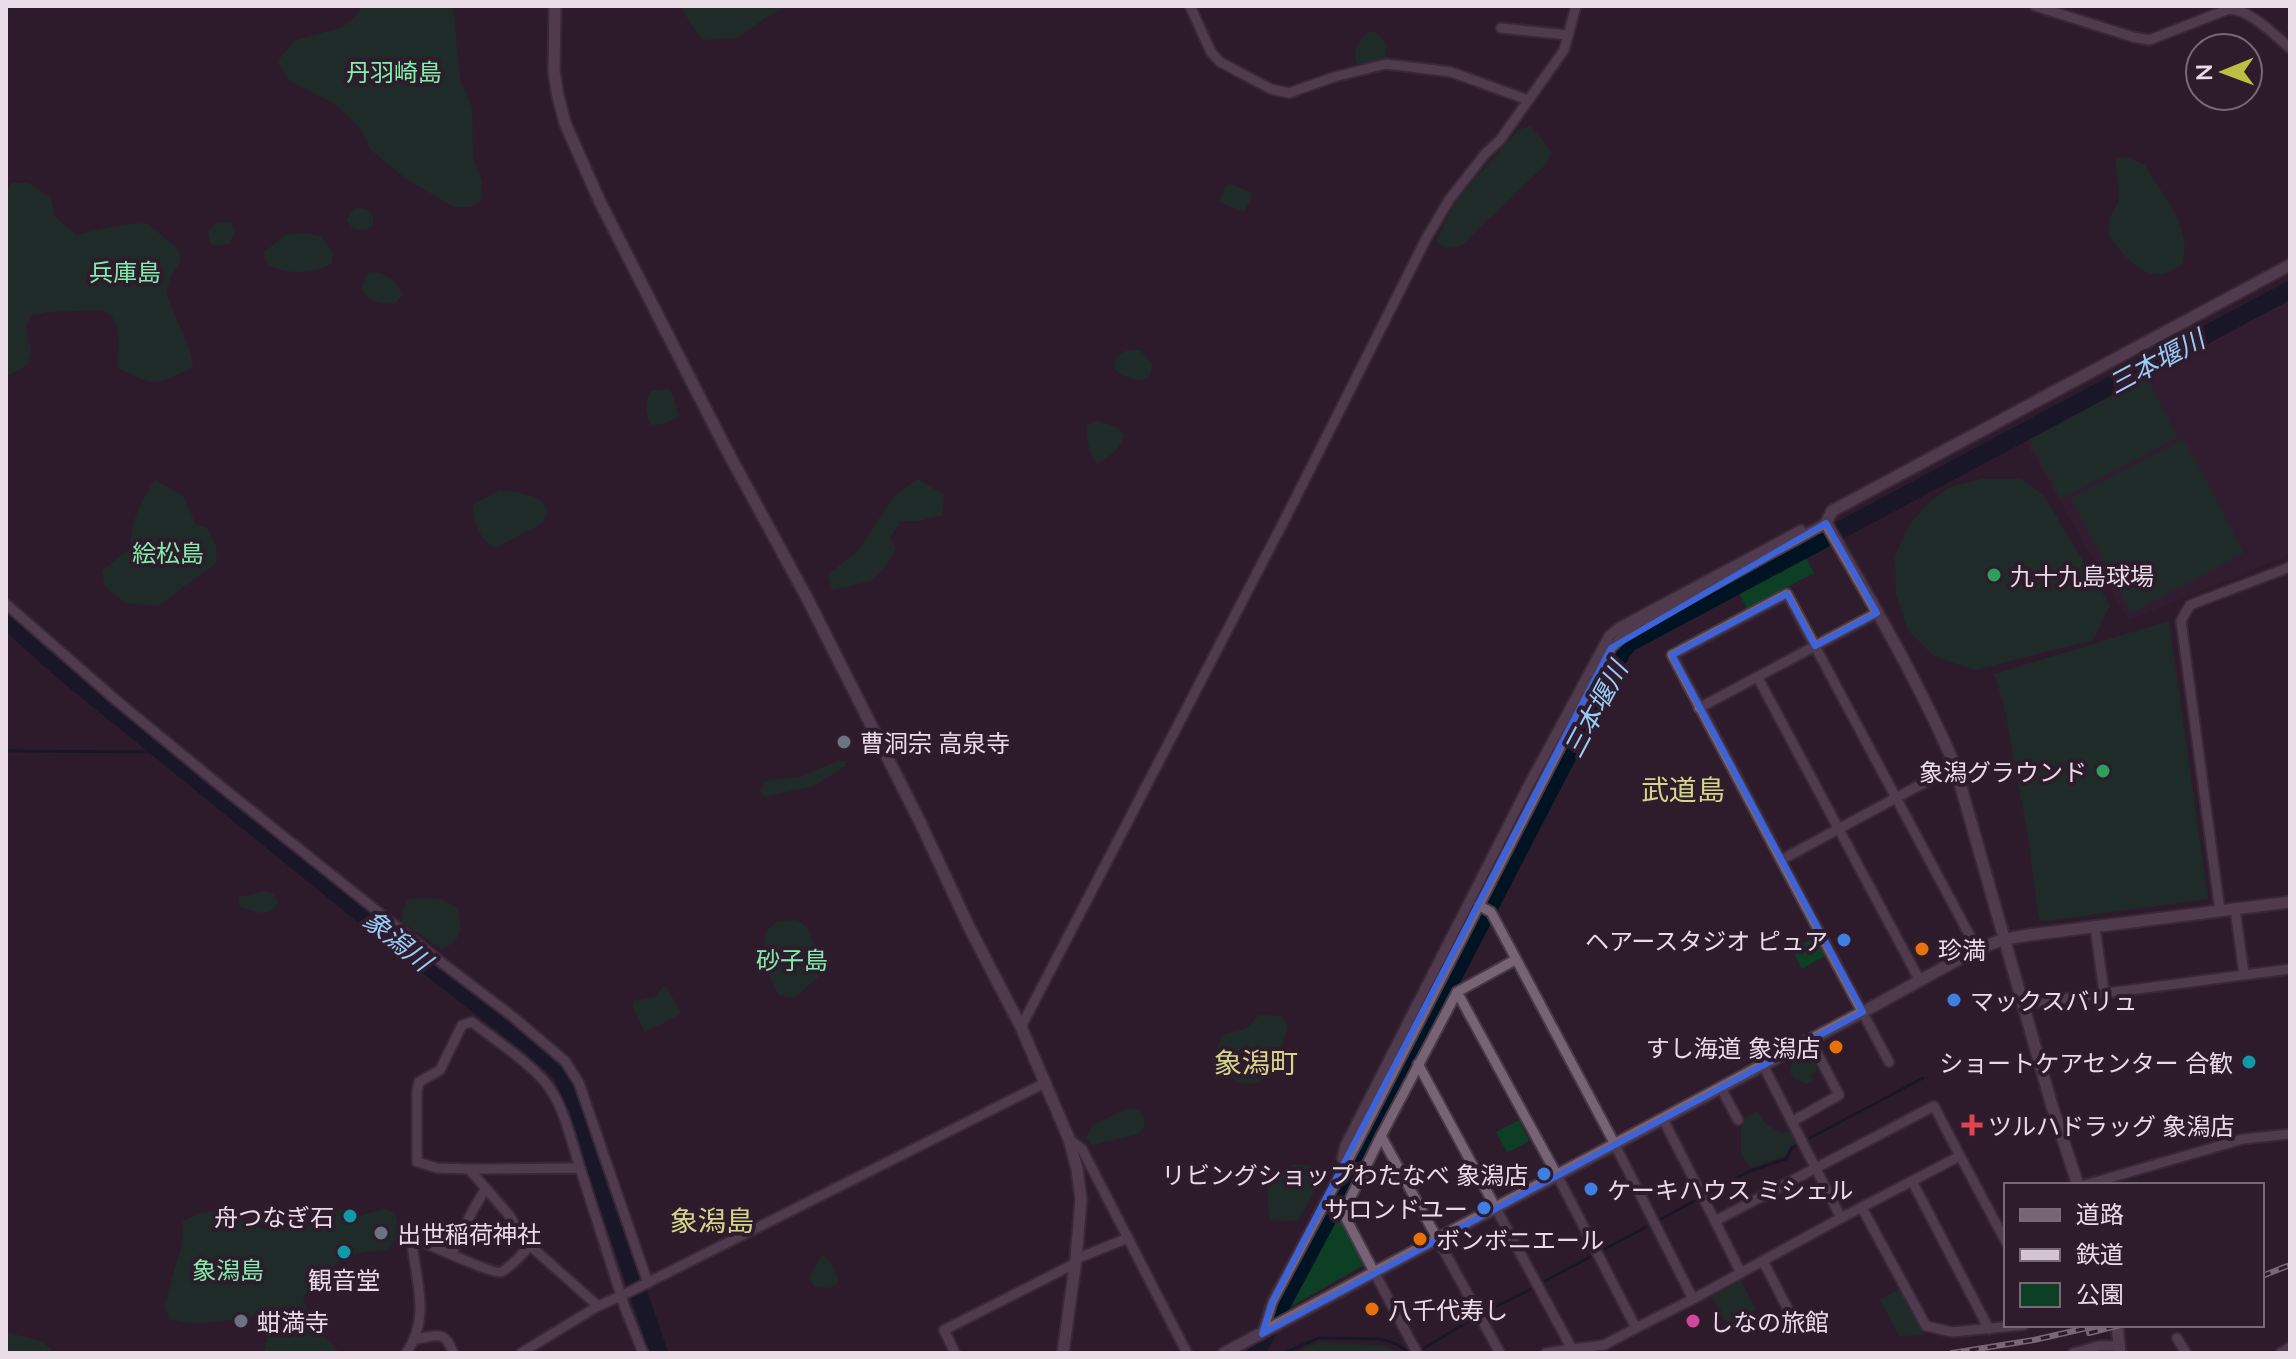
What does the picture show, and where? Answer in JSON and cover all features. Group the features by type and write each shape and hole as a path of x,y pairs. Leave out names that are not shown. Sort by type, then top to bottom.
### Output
{"street":[{"path":"555,6 554,72 558,96 565,123 600,202 724,445 807,598 1021,1027 1069,1139 1081,1199 1064,1353"},
{"path":"1190,6 1211,52 1220,62 1271,89 1289,93 1334,77 1386,64 1451,72 1528,100"},
{"path":"1021,1027 1426,239 1449,200 1500,140 1564,50 1576,6"},
{"path":"2035,6 2149,40 2229,9 2239,9 2290,48"},
{"path":"1501,28 1568,35"},
{"path":"1262,1334 1272,1302 1611,648 1625,634 1824,522 1832,511 2290,265"},
{"path":"1824,522 1877,613 1955,766 2052,1106 2077,1183"},
{"path":"1362,1173 1342,1158 1345,1146 1526,790 1609,636 1620,627 1824,522"},
{"path":"2220,911 2181,621 2190,605 2290,567"},
{"path":"1889,1062 1672,655 1787,594 1977,949"},
{"path":"6,604 169,744 565,1061 579,1083 648,1283"},
{"path":"1699,708 1877,613"},
{"path":"1758,678 1920,981"},
{"path":"1781,860 1955,766"},
{"path":"1224,1353 1977,949 2005,939 2290,902"},
{"path":"1478,905 1491,912 1693,1299"},
{"path":"2235,909 2244,974"},
{"path":"2095,927 2104,992"},
{"path":"1417,1353 1343,1213 1457,992 1515,960"},
{"path":"2023,1004 2290,969"},
{"path":"1457,992 1636,1328"},
{"path":"580,1168 469,1169 437,1168 419,1163 419,1082 440,1070 462,1025 472,1022 544,1081 554,1096 566,1124 643,1353"},
{"path":"1793,1121 1839,1095 1810,1039"},
{"path":"1418,1064 1572,1349"},
{"path":"1763,1065 1841,1218"},
{"path":"521,1353 598,1306 1045,1083"},
{"path":"1721,1088 1738,1120"},
{"path":"1715,1221 1934,1106 2004,1238"},
{"path":"1663,1119 1741,1273"},
{"path":"2092,1183 2243,1139 2290,1134"},
{"path":"1381,1136 1500,1353"},
{"path":"1069,1139 1082,1149 1187,1353"},
{"path":"1546,1353 1604,1345 1960,1156"},
{"path":"469,1169 509,1215 530,1246 598,1306"},
{"path":"1912,1181 1989,1329"},
{"path":"452,1253 486,1188"},
{"path":"1862,1208 1926,1326 1952,1332 2006,1327"},
{"path":"955,1353 944,1330 1076,1261 1128,1238"},
{"path":"406,1353 416,1339 421,1319 412,1243 418,1240 493,1273 501,1272 530,1246"},
{"path":"1763,1261 1793,1319"},
{"path":"2073,1353 2099,1346 2120,1350 2117,1327"},
{"path":"416,1339 445,1338 453,1353"},
{"path":"2177,1338 2186,1353"}],"highlighted area":[{"path":"1826,523 1877,613 1815,646 1787,594 1672,655 1863,1012 1262,1334 1272,1302 1611,648"}],"shaded area":[{"path":"2290,295 2290,554 2129,620 2025,440"}],"green space":[{"name":"丹羽崎島","path":"363,6 453,6 460,80 472,108 473,157 482,181 481,201 471,207 454,207 405,178 370,149 361,129 335,104 288,80 278,61 294,41 343,27"},
{"path":"681,6 788,6 738,38 703,40"},
{"path":"1368,32 1376,32 1387,45 1385,59 1360,65 1356,63 1356,49"},
{"path":"1530,126 1551,151 1548,162 1461,246 1446,248 1436,241 1457,199 1518,130"},
{"path":"2126,157 2145,165 2178,218 2185,245 2183,263 2171,271 2160,274 2141,269 2108,235 2110,217 2119,201 2116,159"},
{"name":"兵庫島","path":"12,183 28,183 51,198 55,217 76,235 147,223 180,251 180,263 170,277 166,294 190,351 193,367 162,381 141,379 118,368 117,327 109,314 102,310 47,312 32,315 26,326 31,351 28,364 6,377 6,191"},
{"path":"1230,184 1251,192 1244,212 1219,202"},
{"path":"355,208 366,209 373,216 373,225 366,230 354,229 347,221"},
{"path":"218,222 231,223 235,231 230,243 217,246 210,243 208,230"},
{"path":"303,233 320,236 333,252 331,264 299,272 281,270 267,264 264,252 286,235"},
{"path":"369,272 385,275 397,284 402,294 396,303 376,302 364,293 361,289"},
{"path":"1128,350 1140,350 1152,364 1148,377 1132,379 1114,369 1116,357"},
{"path":"2146,377 2178,437 2061,499 2029,440"},
{"path":"671,390 679,417 651,425 646,408 651,391"},
{"path":"1098,421 1119,428 1124,436 1117,450 1097,464 1089,446 1087,425"},
{"path":"2184,439 2244,553 2131,613 2071,498"},
{"path":"918,479 944,495 942,515 919,521 901,521 890,537 896,549 885,567 871,581 832,590 828,575 858,551 894,496"},
{"name":"九十九島球場","path":"1982,479 2021,479 2043,495 2110,605 2093,640 1975,670 1934,656 1908,630 1896,594 1895,557 1906,530 1924,507 1949,487"},
{"name":"絵松島","path":"155,480 183,496 196,525 207,528 216,547 217,562 158,606 126,603 105,587 102,571 131,548 137,512"},
{"path":"500,490 535,498 546,508 546,515 541,524 495,548 481,535 473,510 474,504"},
{"path":"1805,556 1814,573 1747,608 1738,592"},
{"name":"象潟グラウンド","path":"2169,621 2208,899 2046,921 2039,919 2004,705 1994,674"},
{"path":"845,761 845,766 814,786 763,797 763,784 769,780 800,777"},
{"path":"264,891 274,894 278,903 271,911 260,913 239,906 239,897"},
{"path":"408,899 441,899 457,908 459,933 448,946 441,949 402,922 402,912"},
{"name":"砂子島","path":"797,920 808,928 817,953 819,976 794,998 779,995 768,972 765,948 766,931 778,921"},
{"path":"1815,937 1825,956 1802,969 1792,950"},
{"path":"663,987 667,987 681,1014 645,1032 633,1001 655,997"},
{"path":"1259,1015 1281,1016 1288,1027 1271,1070 1257,1082 1241,1083 1212,1063 1222,1035 1246,1029"},
{"path":"1812,1049 1819,1064 1812,1075 1814,1080 1806,1084 1790,1072 1793,1058"},
{"path":"1126,1109 1138,1109 1144,1117 1144,1127 1138,1134 1092,1145 1086,1137 1093,1125"},
{"path":"1758,1111 1764,1123 1783,1134 1792,1129 1798,1142 1789,1147 1787,1155 1750,1168 1741,1152 1741,1120"},
{"path":"1519,1120 1529,1141 1507,1153 1496,1132"},
{"path":"1293,1164 1311,1166 1325,1172 1298,1221 1270,1220 1267,1189 1278,1175"},
{"name":"象潟島","path":"344,1209 360,1216 384,1209 395,1213 398,1229 387,1250 360,1253 343,1260 321,1277 303,1298 318,1328 341,1353 264,1353 267,1338 259,1316 204,1323 170,1319 164,1307 182,1244 183,1221 220,1210 264,1229 283,1229 318,1211"},
{"path":"1338,1214 1364,1265 1290,1307"},
{"path":"822,1255 831,1263 838,1279 838,1283 829,1288 815,1287 809,1277"},
{"path":"1741,1281 1756,1310 1727,1325 1712,1296"},
{"path":"1900,1289 1924,1335 1899,1336 1880,1299"},
{"path":"6,1332 43,1342 55,1353 6,1353"},
{"path":"1320,1342 1386,1346 1399,1353 1294,1353"}],"waterway":[{"name":"三本堰川","path":"1256,1353 1622,651 1629,643 2290,290"},
{"name":"象潟川","path":"6,620 64,672 561,1073 659,1353"},
{"path":"6,751 162,752"},
{"path":"1810,1138 1923,1078"},
{"path":"1710,1192 1750,1171 1786,1159 1796,1146"},
{"path":"1661,1219 1696,1200"},
{"path":"1605,1249 1646,1227"},
{"path":"1545,1281 1590,1257"},
{"path":"1487,1311 1531,1289"},
{"path":"1423,1349 1472,1319"},
{"path":"1284,1353 1319,1338 1381,1339 1397,1344 1406,1351"}],"railway":[{"path":"2264,1275 2290,1265"},
{"path":"1952,1353 2091,1327"},
{"path":"2089,1333 2112,1327"}],"place":[{"name":"九十九島球場","path":"1994,575"},
{"name":"曹洞宗 高泉寺","path":"844,742"},
{"name":"象潟グラウンド","path":"2103,771"},
{"name":"ヘアースタジオ ピュア","path":"1844,940"},
{"name":"珍満","path":"1922,949"},
{"name":"マックスバリュ","path":"1954,1000"},
{"name":"すし海道 象潟店","path":"1836,1047"},
{"name":"ショートケアセンター 合歓","path":"2249,1062"},
{"name":"ツルハドラッグ 象潟店","path":"1972,1125"},
{"name":"リビングショップわたなべ 象潟店","path":"1544,1174"},
{"name":"ケーキハウス ミシェル","path":"1591,1189"},
{"name":"サロンドユー","path":"1484,1208"},
{"name":"舟つなぎ石","path":"350,1216"},
{"name":"出世稲荷神社","path":"381,1233"},
{"name":"ボンボニエール","path":"1420,1239"},
{"name":"観音堂","path":"344,1252"},
{"name":"八千代寿し","path":"1372,1309"},
{"name":"蚶満寺","path":"241,1321"},
{"name":"しなの旅館","path":"1693,1321"}],"district":[{"name":"武道島","path":"1683,789"},
{"name":"象潟町","path":"1256,1062"},
{"name":"象潟島","path":"712,1220"}]}
